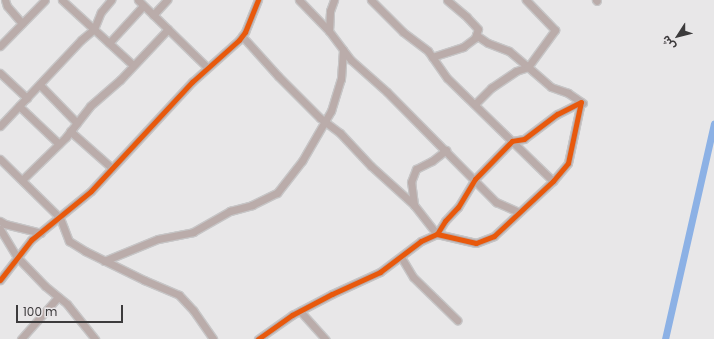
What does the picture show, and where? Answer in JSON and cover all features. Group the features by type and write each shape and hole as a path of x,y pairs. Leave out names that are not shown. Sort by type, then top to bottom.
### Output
{"street":[{"path":"5,0 7,6 22,23"},
{"path":"0,46 45,0"},
{"path":"62,0 133,65"},
{"path":"0,126 81,40 94,29 101,12 111,0"},
{"path":"138,0 207,67"},
{"path":"153,15 167,0"},
{"path":"0,280 31,240 60,218 91,191 207,67 242,36 258,0"},
{"path":"299,0 329,31 351,60 387,92 475,179 496,202 518,212"},
{"path":"329,31 330,12 334,0"},
{"path":"371,0 398,28 432,57 447,78 553,181"},
{"path":"432,57 463,47 474,38 478,28 447,0"},
{"path":"475,104 490,88 516,71 528,67 555,30 526,0"},
{"path":"109,43 143,6"},
{"path":"22,180 59,144 90,106 107,92 168,29"},
{"path":"476,35 488,43 508,51 551,87 568,93 583,103"},
{"path":"242,36 278,76 326,122 340,133 371,166 414,205 437,234 476,243 494,236 553,181 568,163 583,103"},
{"path":"104,261 158,239 193,232 230,211 252,205 277,192 302,161 326,122 341,79 343,50"},
{"path":"0,73 27,98"},
{"path":"40,85 76,123"},
{"path":"258,339 300,310 380,272 421,241 437,234 445,221 458,207 475,179 512,141 524,139 557,114 583,103"},
{"path":"19,106 59,144"},
{"path":"70,131 112,168"},
{"path":"414,205 411,182 416,169 432,161 446,150"},
{"path":"0,159 60,218 69,240 104,261 178,295 193,310 213,339"},
{"path":"0,221 5,224 41,233"},
{"path":"0,229 17,257 67,304 94,339"},
{"path":"401,257 413,277 456,320"},
{"path":"21,339 58,297"},
{"path":"300,310 325,339"}],"waterway":[{"path":"665,339 714,124"}],"cycle path":[{"path":"0,280 31,240 91,191 192,82 239,40 245,32 258,0"},
{"path":"258,339 292,315 332,294 380,272 421,241 437,234 476,243 494,236 553,181 568,163 581,102 557,114 524,139 512,141 475,179 458,207 445,221 437,234"}]}
